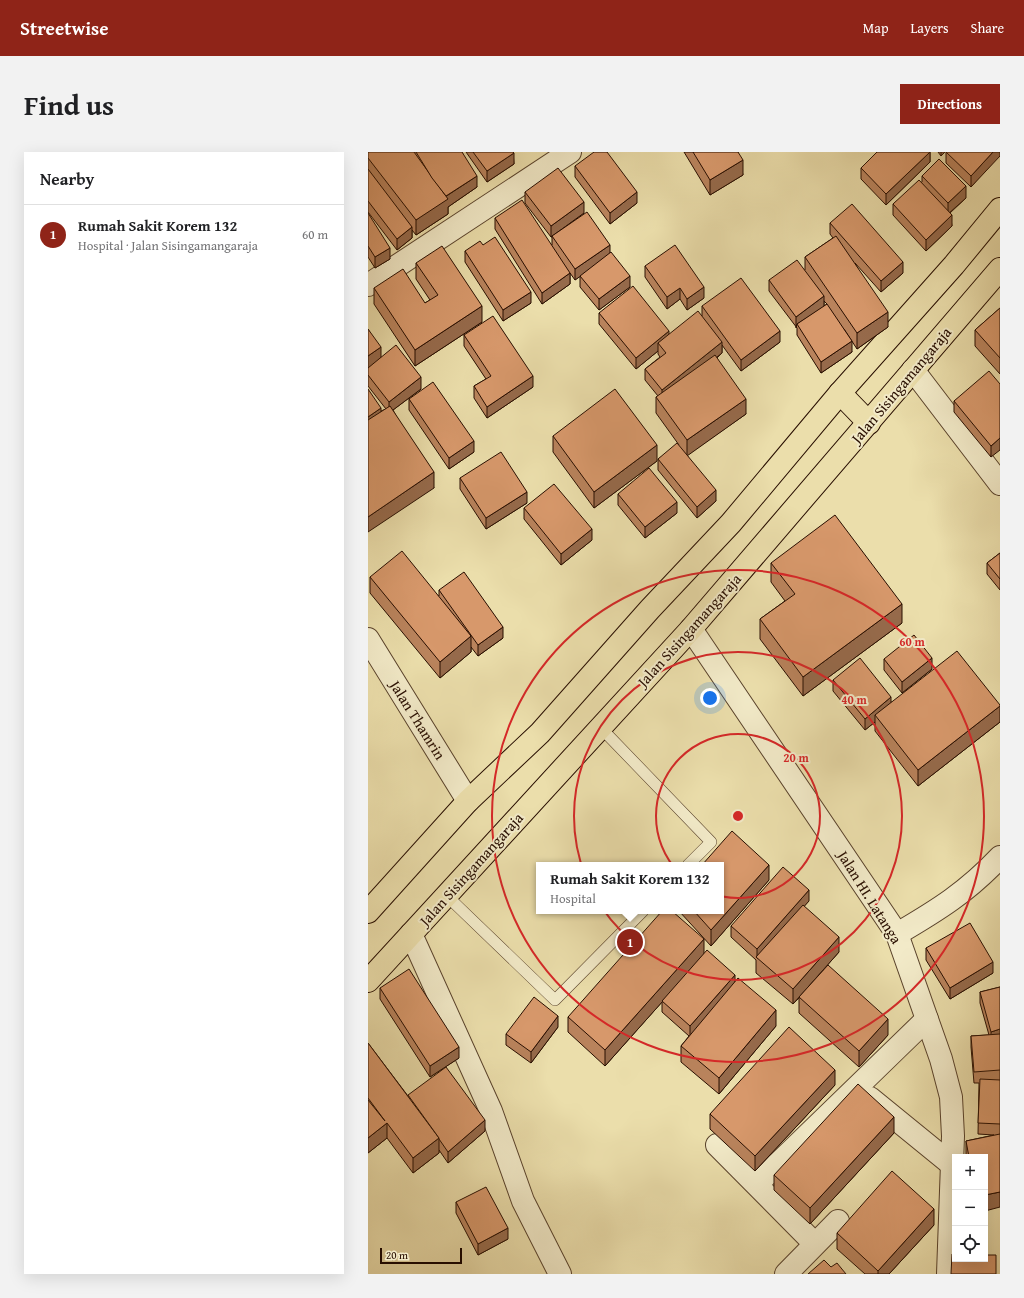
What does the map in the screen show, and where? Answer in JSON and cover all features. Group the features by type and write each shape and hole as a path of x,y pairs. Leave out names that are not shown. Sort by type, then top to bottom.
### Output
{"main road":[{"path":"368,912 468,801 540,733 650,609 731,523 840,393 954,265 1000,209"},
{"name":"Jalan Sisingamangaraja","path":"368,981 691,629 1000,269"},
{"path":"840,393 869,423"}],"street":[{"path":"368,285 570,152"},
{"path":"913,370 1000,484"},
{"name":"Jalan HI. Latanga","path":"691,629 897,934 943,1067 951,1097 953,1136 948,1274"},
{"name":"Jalan Thamrin","path":"368,639 468,801"},
{"path":"897,934 946,905 978,880 1000,857"},
{"path":"411,934 491,1111 523,1201 560,1274"},
{"path":"756,1184 927,1019"},
{"path":"857,1087 951,1164"},
{"path":"717,1145 814,1243"},
{"path":"786,1274 814,1243 838,1220"}],"lane":[{"path":"601,728 711,842 691,862"},
{"path":"447,896 555,1000 640,914"}],"building":[{"path":"368,152 414,152 448,199 416,220 368,158"},
{"path":"416,152 462,152 477,176 446,196 432,178"},
{"path":"473,152 513,152 514,153 487,171"},
{"path":"594,152 607,152 637,192 610,213 575,166"},
{"path":"693,152 738,152 743,160 710,180"},
{"path":"877,152 930,152 886,194 861,168"},
{"path":"946,152 993,152 971,176"},
{"path":"939,159 966,186 948,203 922,176"},
{"path":"558,168 584,202 551,226 525,192"},
{"path":"368,169 412,227 397,239 368,201"},
{"path":"919,180 952,215 926,240 893,204"},
{"path":"522,200 570,273 542,293 495,218"},
{"path":"852,204 903,262 881,281 830,223"},
{"path":"587,212 610,245 575,269 552,236"},
{"path":"368,213 390,248 375,257 368,246"},
{"path":"836,236 888,312 857,333 805,257"},
{"path":"495,237 531,292 503,310 465,251 480,241 483,245"},
{"path":"675,245 704,287 687,299 680,288 667,297 645,266"},
{"path":"442,246 482,306 415,350 374,288 403,269 425,303 438,295 416,263"},
{"path":"611,252 630,276 599,299 580,276"},
{"path":"797,260 824,296 796,317 769,280"},
{"path":"741,278 780,331 741,360 702,306"},
{"path":"633,286 669,331 636,358 599,313"},
{"path":"827,304 852,341 821,362 797,324"},
{"path":"1000,308 1000,358 975,330"},
{"path":"698,311 722,342 662,390 645,369 666,353 658,343"},
{"path":"493,316 533,376 487,407 474,386 491,376 464,335"},
{"path":"368,329 381,347 368,356"},
{"path":"396,345 421,377 389,402 368,375 368,368"},
{"path":"715,355 746,399 687,440 656,397"},
{"path":"989,371 1000,384 1000,438 991,446 954,401"},
{"path":"433,382 474,441 449,458 409,399"},
{"path":"368,389 381,408 368,417"},
{"path":"615,389 657,445 594,492 553,436"},
{"path":"390,406 434,472 368,517 368,420"},
{"path":"677,443 716,490 697,507 658,459"},
{"path":"501,452 527,492 486,518 460,478"},
{"path":"649,468 677,502 645,527 618,494"},
{"path":"554,484 592,529 561,554 524,508"},
{"path":"835,515 902,604 803,677 760,619 795,594 771,563"},
{"path":"402,551 471,636 440,662 370,577"},
{"path":"1000,553 1000,579 987,563"},
{"path":"464,572 503,627 478,645 439,590"},
{"path":"914,635 932,658 902,682 884,659"},
{"path":"957,651 1000,706 918,770 875,715"},
{"path":"860,658 891,697 865,719 833,680"},
{"path":"732,831 769,865 711,930 697,914 724,914 724,862 705,862"},
{"path":"783,867 809,890 757,949 731,926"},
{"path":"803,905 839,937 793,989 756,957"},
{"path":"659,914 675,914 704,939 605,1050 568,1017"},
{"path":"970,923 993,962 950,988 926,948"},
{"path":"707,950 735,975 690,1026 662,1001"},
{"path":"828,965 888,1019 859,1051 799,997"},
{"path":"409,969 459,1047 430,1066 380,988"},
{"path":"738,978 776,1010 719,1078 681,1046"},
{"path":"1000,987 1000,1029 991,1032 980,992"},
{"path":"534,997 558,1016 531,1052 506,1034"},
{"path":"789,1027 835,1070 755,1156 710,1114"},
{"path":"1000,1034 1000,1070 974,1072 971,1036"},
{"path":"368,1043 439,1138 413,1158 387,1123 368,1138 368,1100 385,1121 368,1098"},
{"path":"446,1067 485,1120 448,1152 408,1095"},
{"path":"980,1079 1000,1080 1000,1124 978,1123"},
{"path":"858,1084 894,1117 810,1208 774,1175"},
{"path":"1000,1134 1000,1192 988,1194 988,1154 968,1154 966,1141"},
{"path":"892,1171 934,1209 878,1271 837,1233"},
{"path":"486,1187 508,1228 478,1244 456,1202"},
{"path":"952,1254 952,1262 988,1262 988,1255 996,1255 996,1274 951,1274"},
{"path":"824,1260 831,1267 837,1263 846,1274 808,1274"}],"place":[{"name":"Rumah Sakit Korem 132","path":"630,942"}]}
